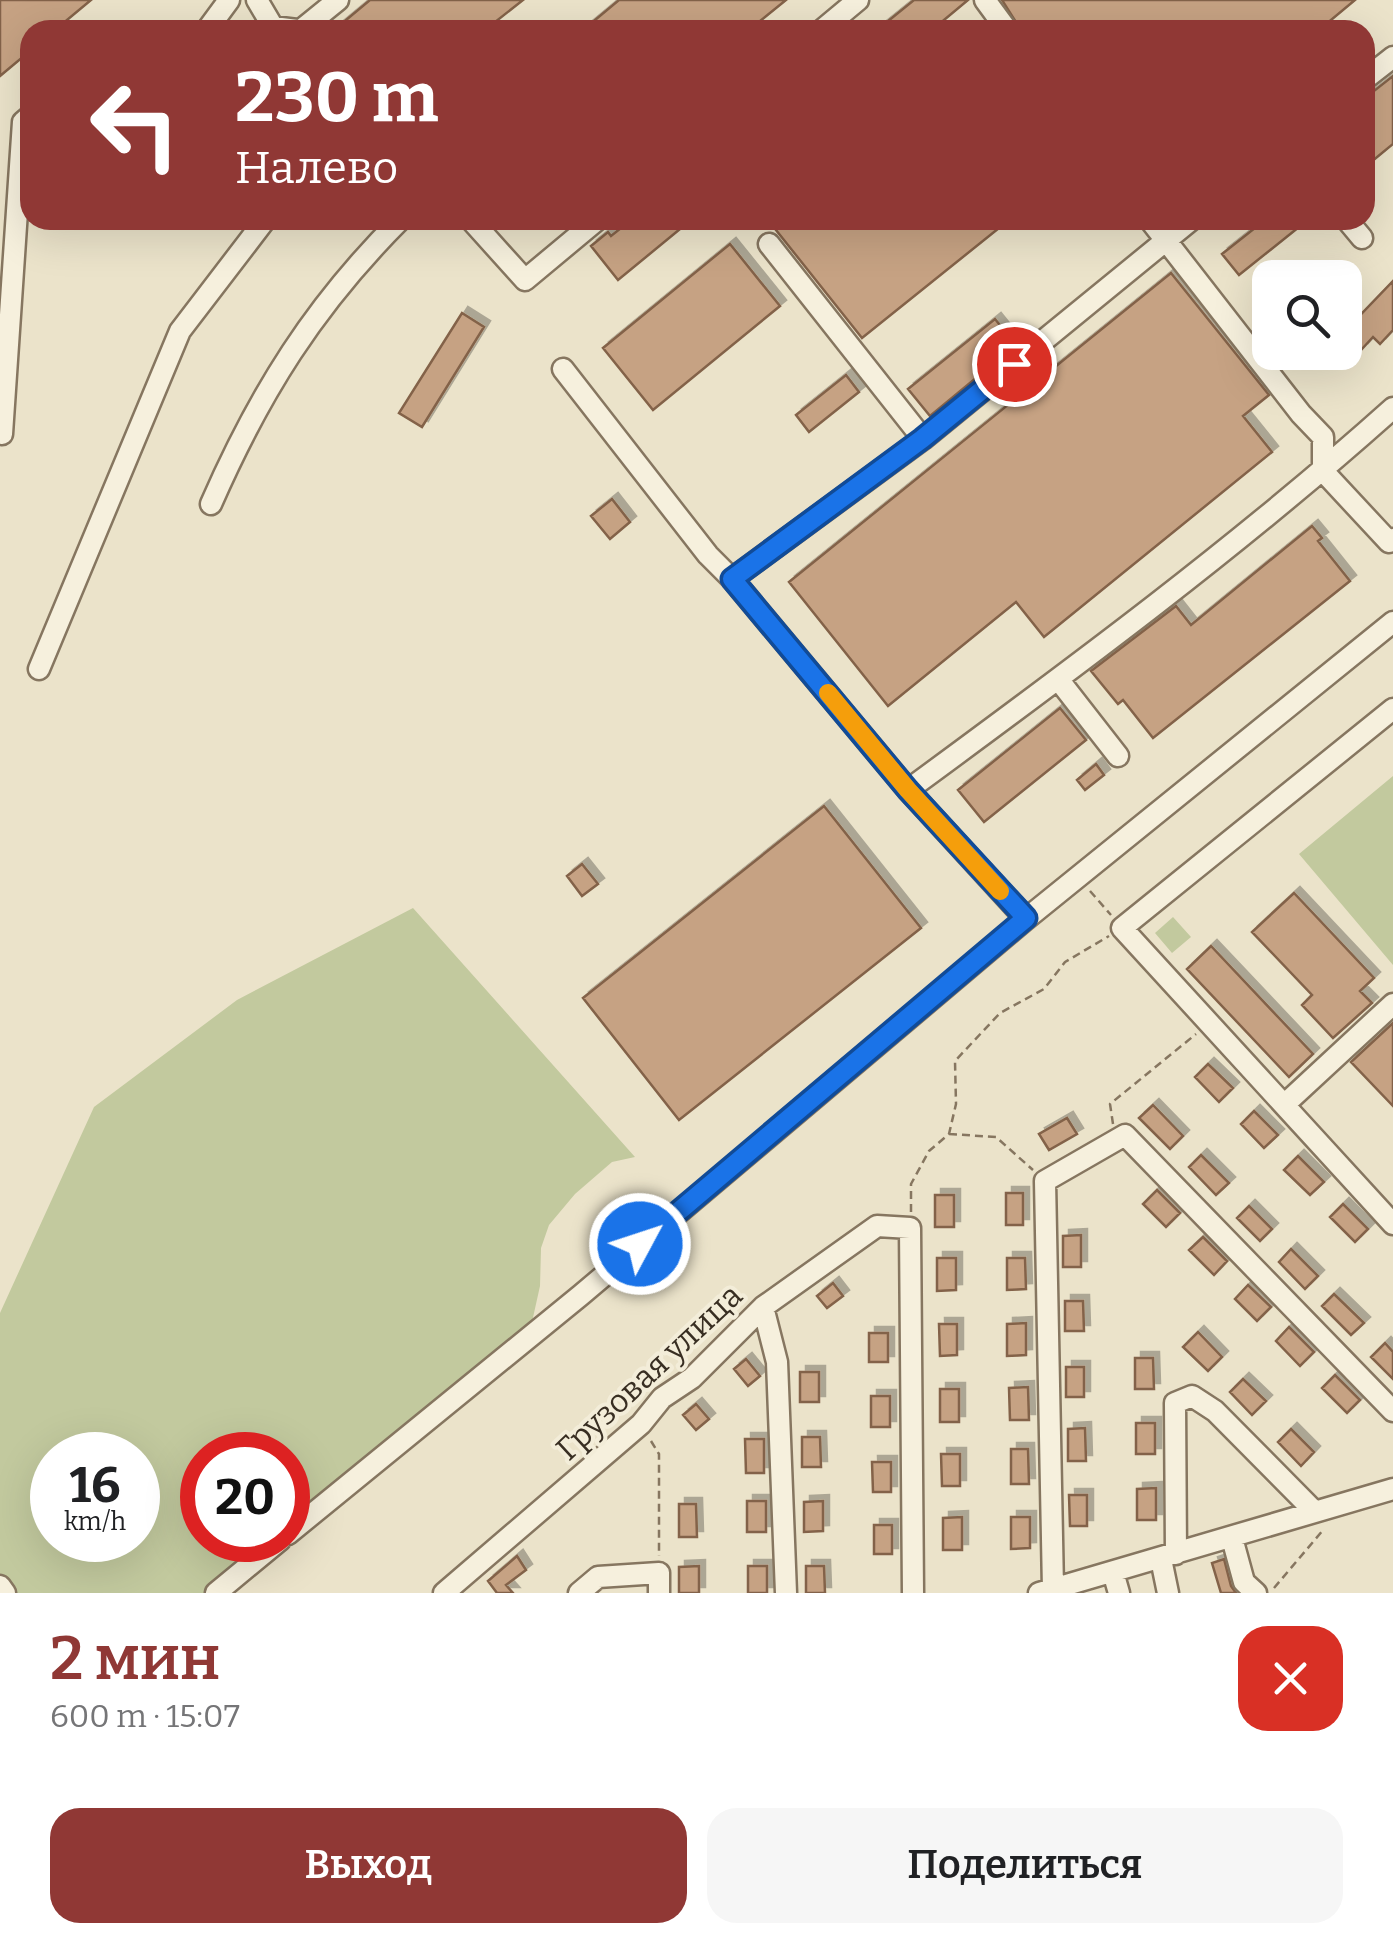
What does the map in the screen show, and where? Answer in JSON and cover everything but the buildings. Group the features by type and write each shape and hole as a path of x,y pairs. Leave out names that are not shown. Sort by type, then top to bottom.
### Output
{"street":[{"path":"312,20 338,0"},
{"path":"834,20 858,0"},
{"path":"2,434 20,167"},
{"path":"39,669 180,331 258,230"},
{"path":"211,504 240,438 284,360 356,264 390,230"},
{"path":"481,230 525,280 584,230"},
{"path":"1158,230 1323,437 1322,472 1390,542 1393,539"},
{"path":"732,579 922,439 1179,230"},
{"path":"1355,230 1362,238"},
{"path":"769,244 922,439"},
{"path":"562,369 708,556 732,579 908,790 1026,918"},
{"path":"908,790 1058,680 1322,472 1393,408"},
{"path":"310,1516 581,1295 1026,918 1393,622"},
{"path":"1058,680 1118,756"},
{"path":"1392,1223 1116,920 1393,709"},
{"path":"1284,1106 1393,1004"},
{"path":"1393,1410 1120,1138 1045,1181 1044,1592 1116,1582 1168,1557 1393,1489"},
{"name":"Грузовая улица","path":"453,1590 641,1424 662,1398 692,1378 763,1307 877,1226 910,1228"},
{"path":"910,1228 914,1593"},
{"path":"763,1307 777,1362 786,1593"},
{"path":"1168,1593 1175,1403 1192,1396 1215,1411 1314,1511"},
{"path":"1232,1538 1244,1582 1256,1593"},
{"path":"216,1593 253,1562"},
{"path":"580,1593 598,1576 659,1583"},
{"path":"0,1586 5,1593"}],"path":[{"path":"910,1228 911,1184 929,1151 949,1134 956,1104 954,1060 1000,1012 1044,989 1065,962 1116,920 1097,899"},
{"path":"1120,1138 1110,1104 1209,1024"},
{"path":"949,1134 996,1138 1045,1181"},
{"path":"641,1424 659,1454 659,1583"},
{"path":"1270,1593 1346,1502"}],"green space":[{"path":"1393,776 1393,965 1299,854"},
{"path":"413,908 635,1157 612,1162 575,1194 549,1225 541,1248 540,1286 532,1322 310,1510 310,1432 180,1432 180,1562 249,1562 212,1593 5,1593 0,1584 0,1313 94,1107 237,1000"},
{"path":"1173,917 1191,937 1172,953 1155,933"}],"slow traffic":[{"path":"828,693 908,790 1000,891"}],"route":[{"path":"640,1244 1026,918 908,790 732,579 922,439 1014,364"}]}
